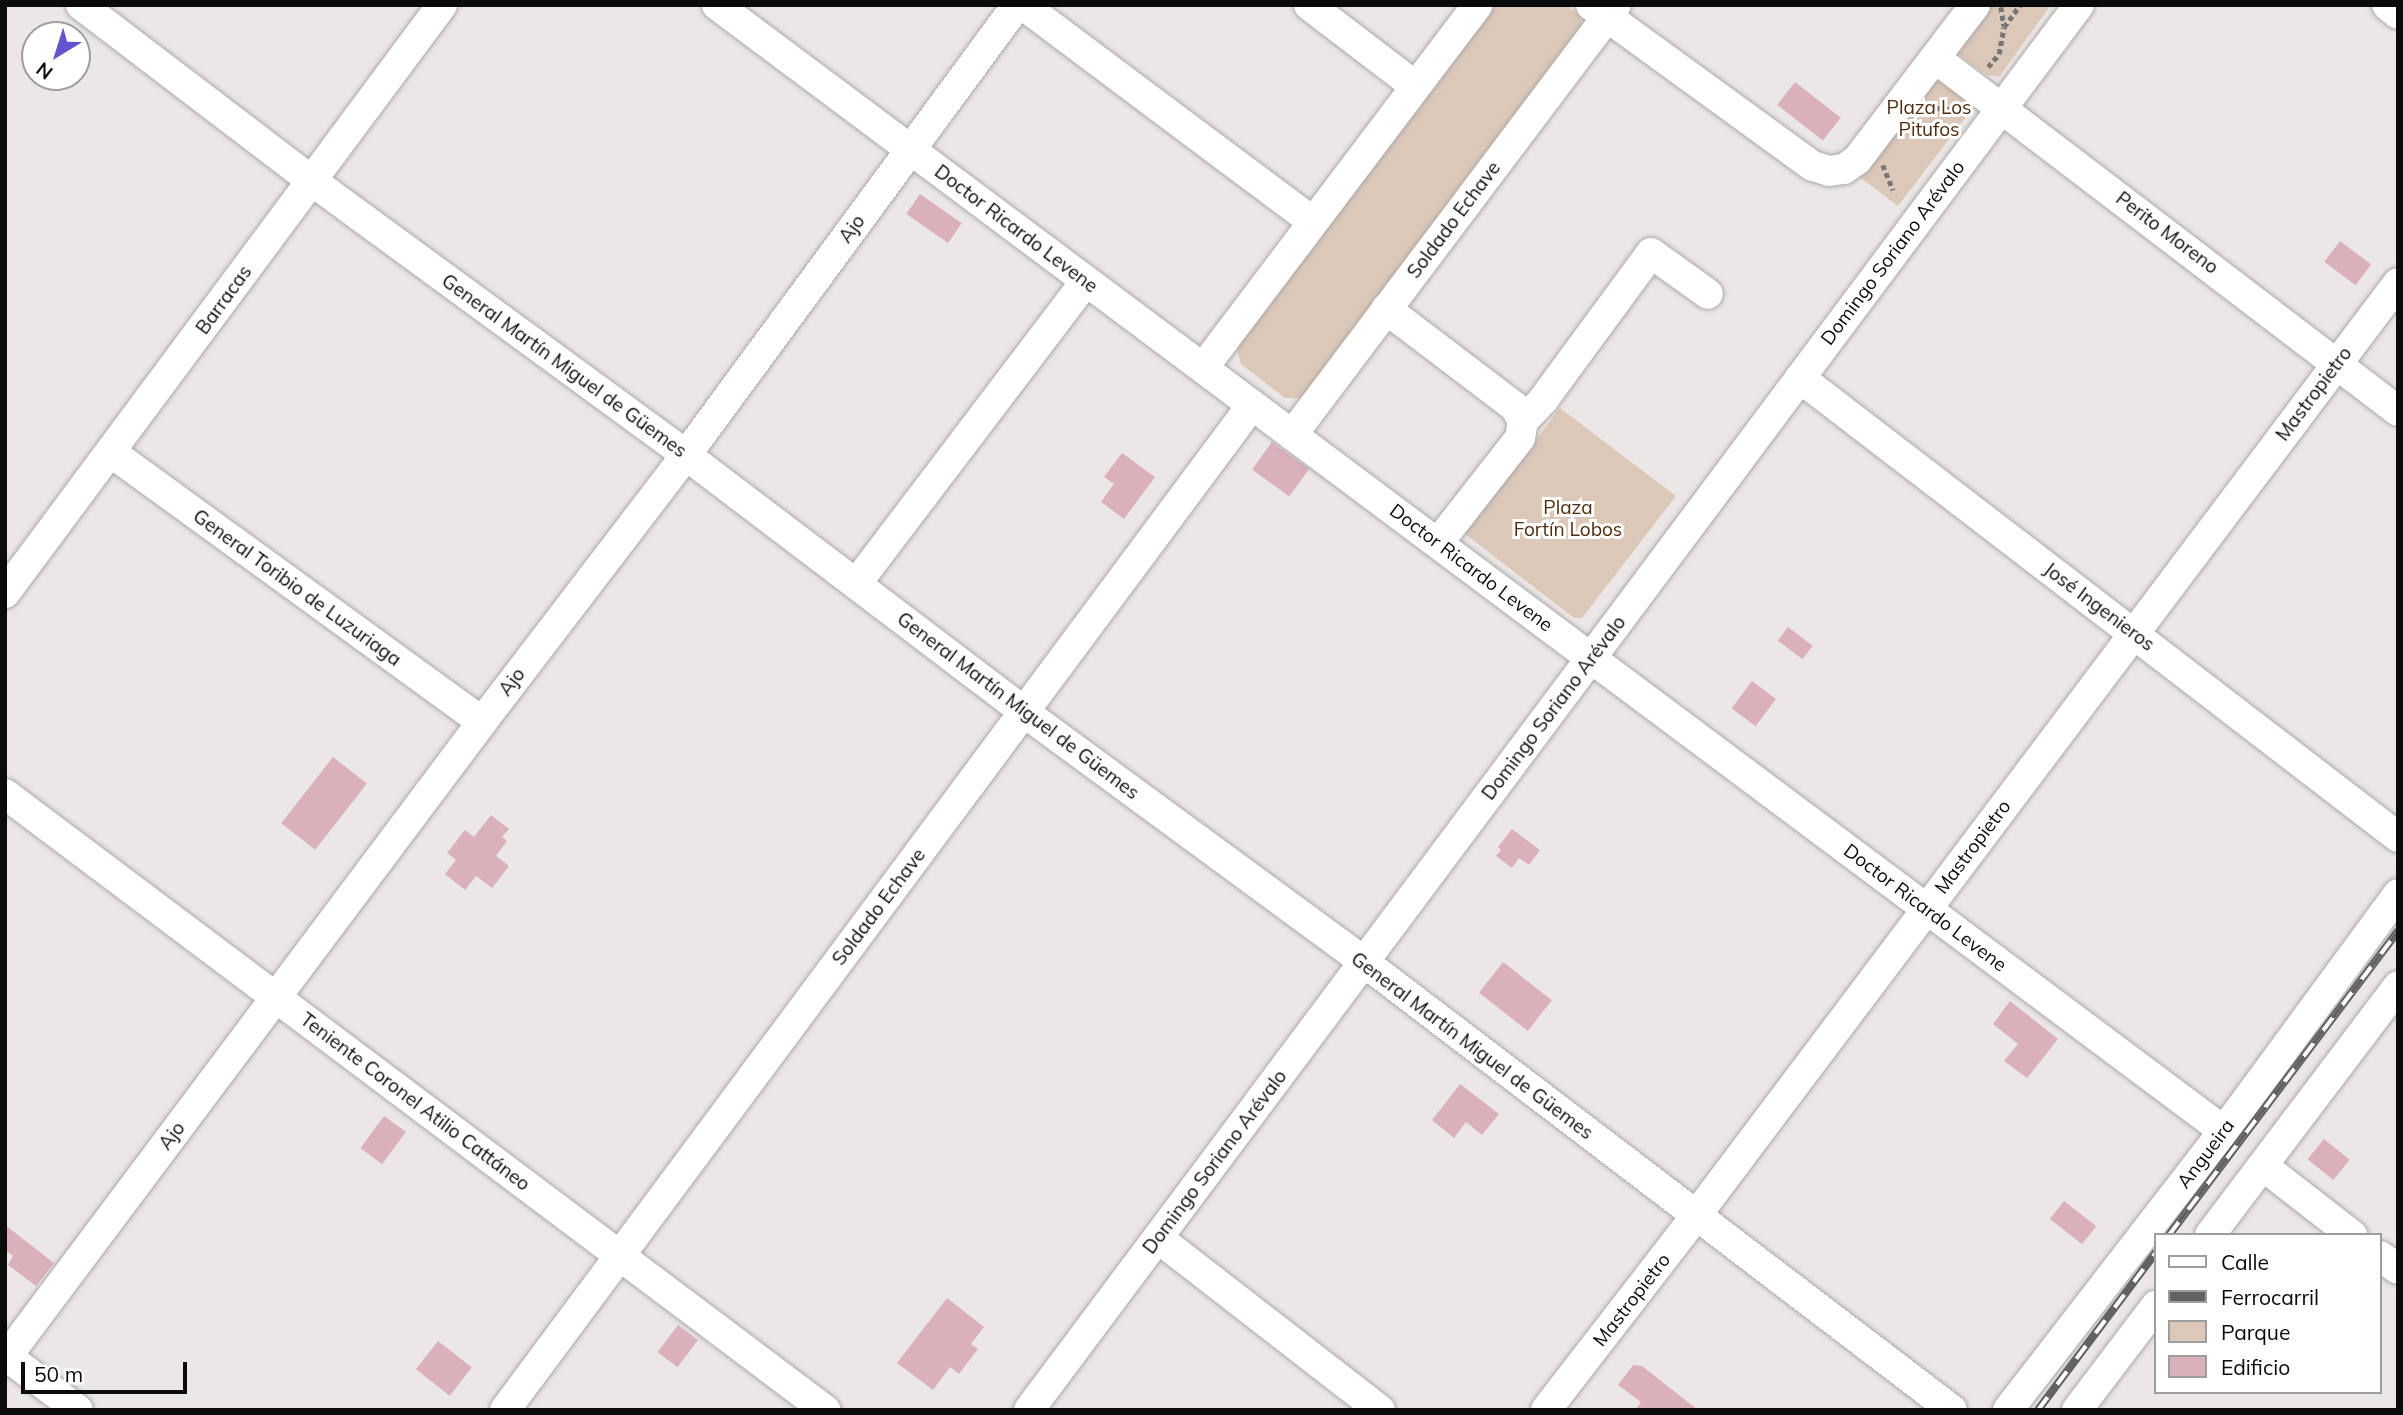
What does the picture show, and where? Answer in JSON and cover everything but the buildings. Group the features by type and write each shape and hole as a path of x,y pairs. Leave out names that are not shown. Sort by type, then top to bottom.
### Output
{"street":[{"name":"General Martín Miguel de Güemes","path":"81,5 312,181 686,455 1024,712 1364,962 1695,1217 1952,1410"},
{"name":"Barracas","path":"5,593 112,453 442,5"},
{"name":"Doctor Ricardo Levene","path":"717,5 2224,1131"},
{"name":"Ajo","path":"6,1357 482,722 686,455 910,149 1020,5"},
{"path":"1020,5 1313,222"},
{"path":"1309,5 1415,86"},
{"path":"1203,368 1478,5"},
{"path":"1605,9 1813,166 1829,171 1843,169 1857,160 1975,5"},
{"name":"Domingo Soriano Arévalo","path":"1029,1410 2079,5"},
{"path":"2387,5 2398,14"},
{"name":"Soldado Echave","path":"1292,435 1605,9"},
{"name":"Perito Moreno","path":"1935,58 2398,411"},
{"path":"1438,543 1520,438 1523,421 1543,400 1651,253 1708,293"},
{"path":"856,584 1086,281"},
{"name":"Mastropietro","path":"1546,1410 1695,1217 2398,283"},
{"path":"1386,309 1515,407 1523,421"},
{"name":"José Ingenieros","path":"1800,378 2398,837"},
{"name":"Soldado Echave","path":"505,1410 1252,405"},
{"name":"General Toribio de Luzuriaga","path":"112,453 482,722"},
{"name":"Teniente Coronel Atilio Cattáneo","path":"5,794 825,1410"},
{"name":"Angueira","path":"2008,1410 2224,1131 2398,894"},
{"path":"2212,1233 2398,986"},
{"path":"2263,1166 2349,1233"},
{"path":"1158,1238 1380,1410"},
{"path":"2382,1257 2398,1269"},
{"path":"2077,1410 2154,1309"},
{"path":"6,1357 78,1410"}],"path":[{"path":"1955,110 1999,54 2004,27 2001,5"},
{"path":"2004,27 2020,5"}],"green space":[{"path":"1493,5 1566,5 1578,14 1583,26 1310,388 1300,398 1285,398 1241,364 1237,350 1241,337"},
{"name":"Plaza Los Pitufos","path":"1985,5 2051,5 1999,77 1987,75 1957,53 1955,44"},
{"name":"Plaza Los Pitufos","path":"1941,72 1974,98 1972,109 1898,206 1853,172"},
{"name":"Plaza Fortín Lobos","path":"1560,408 1676,496 1582,618 1574,618 1465,534"}],"railway":[{"path":"2171,1233 2398,931"},
{"path":"2038,1410 2154,1255"}]}
